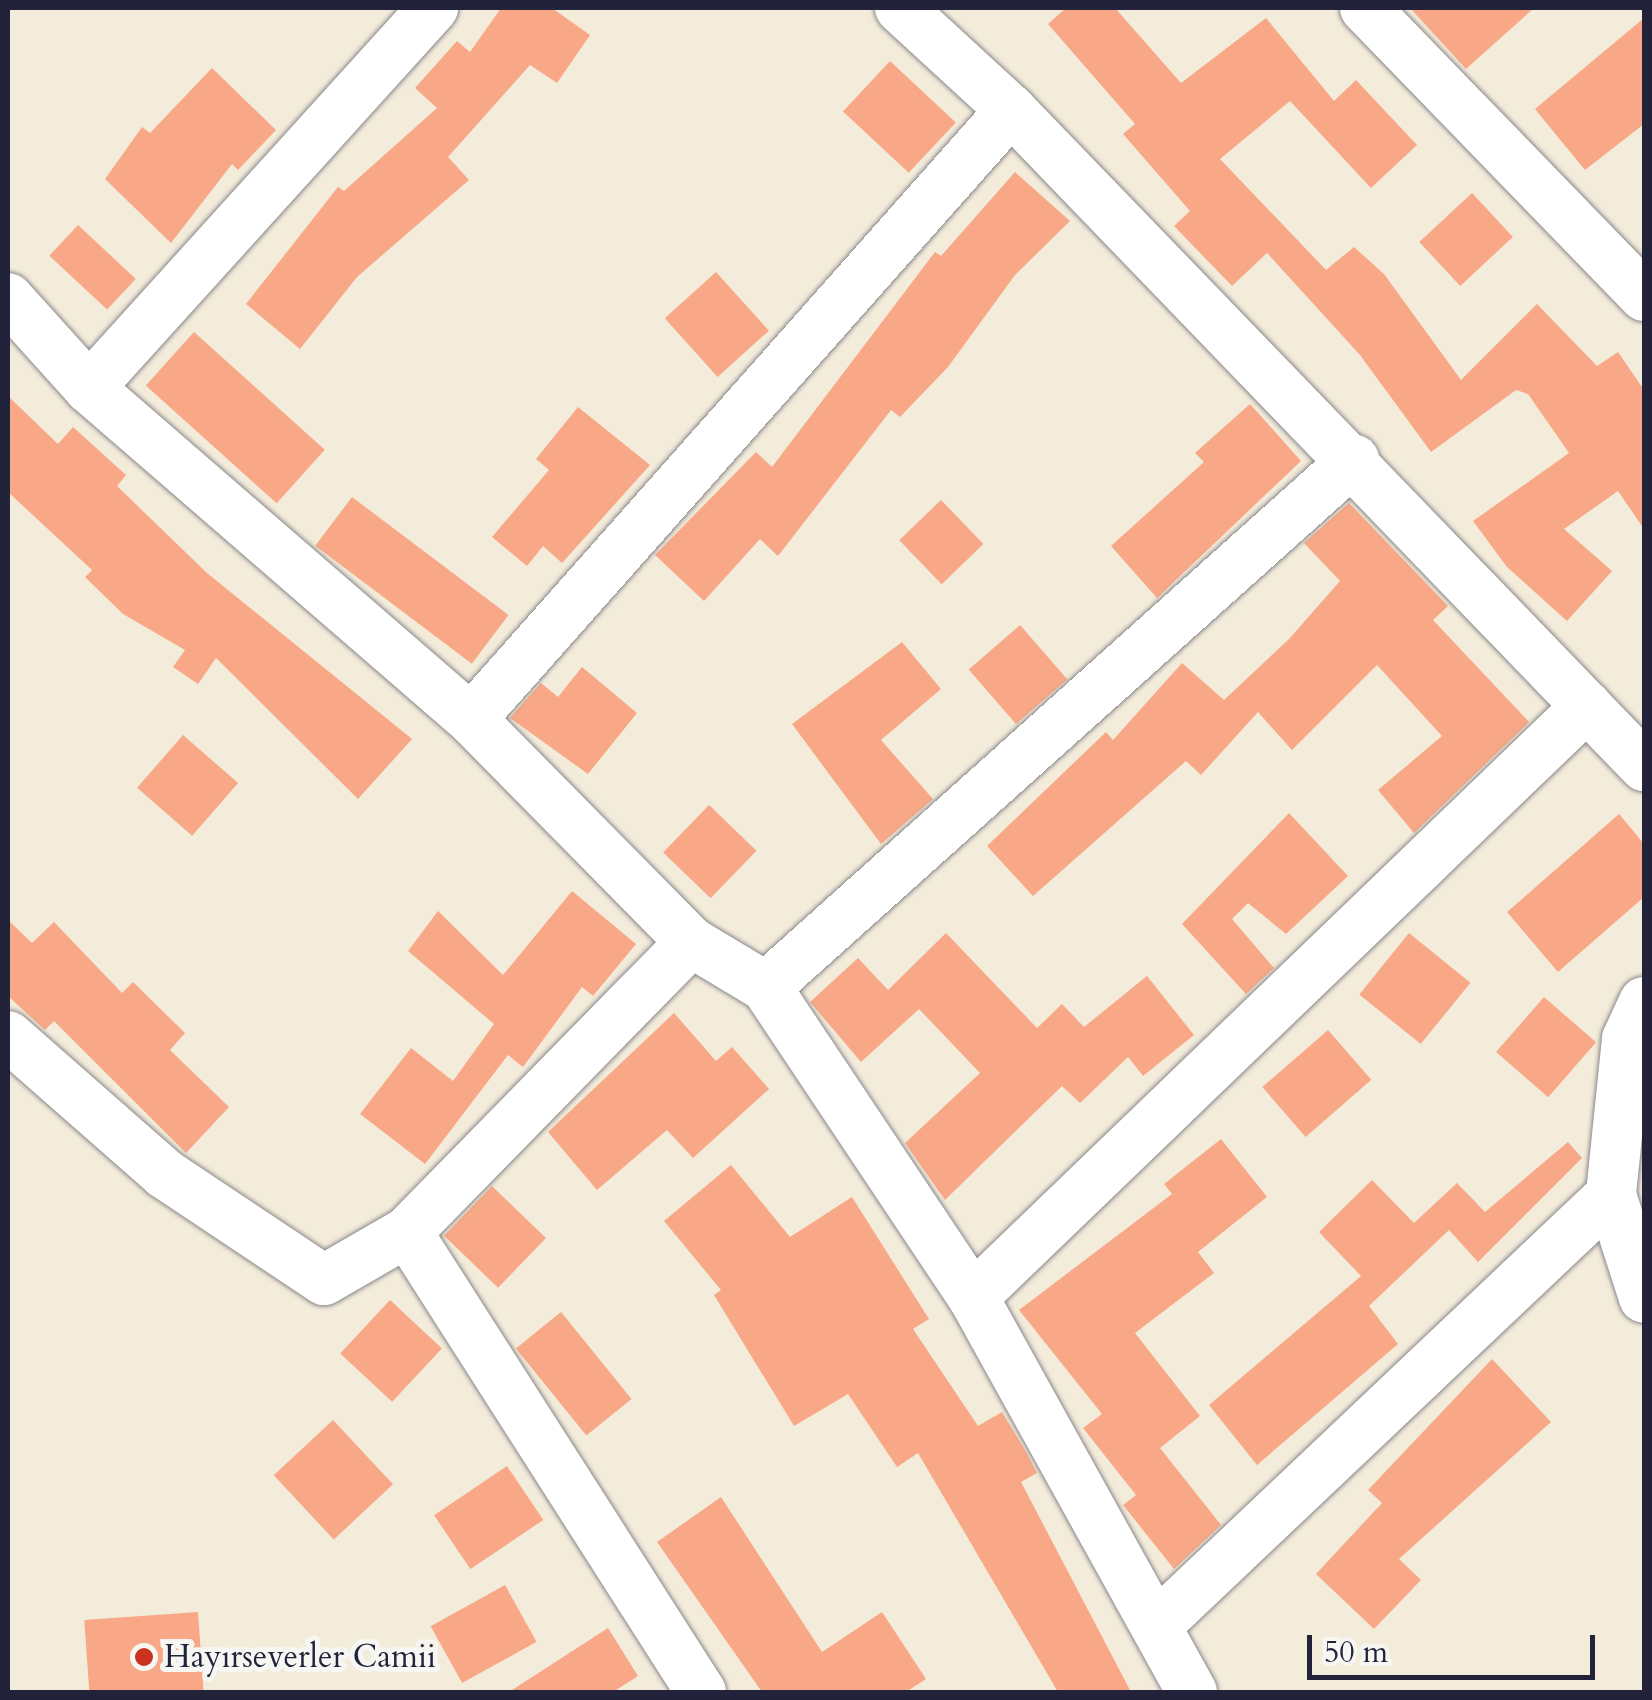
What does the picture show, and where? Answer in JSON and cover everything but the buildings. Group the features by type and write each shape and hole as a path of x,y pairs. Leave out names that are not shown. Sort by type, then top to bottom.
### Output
{"street":[{"path":"89,388 432,8"},
{"path":"900,8 1011,110 1354,460 1644,766"},
{"path":"1365,8 1644,296"},
{"path":"471,720 1011,110"},
{"path":"8,298 89,388 471,720 691,942 766,987 973,1297 1160,1623 1192,1692"},
{"path":"766,987 1354,460"},
{"path":"973,1297 1587,706"},
{"path":"8,1036 165,1174 324,1280 407,1232 691,942"},
{"path":"1644,1002 1628,1040 1611,1196 1644,1298"},
{"path":"1160,1623 1611,1196"},
{"path":"407,1232 701,1692"}],"place":[{"name":"Hayırseverler Camii","path":"144,1657"}]}
